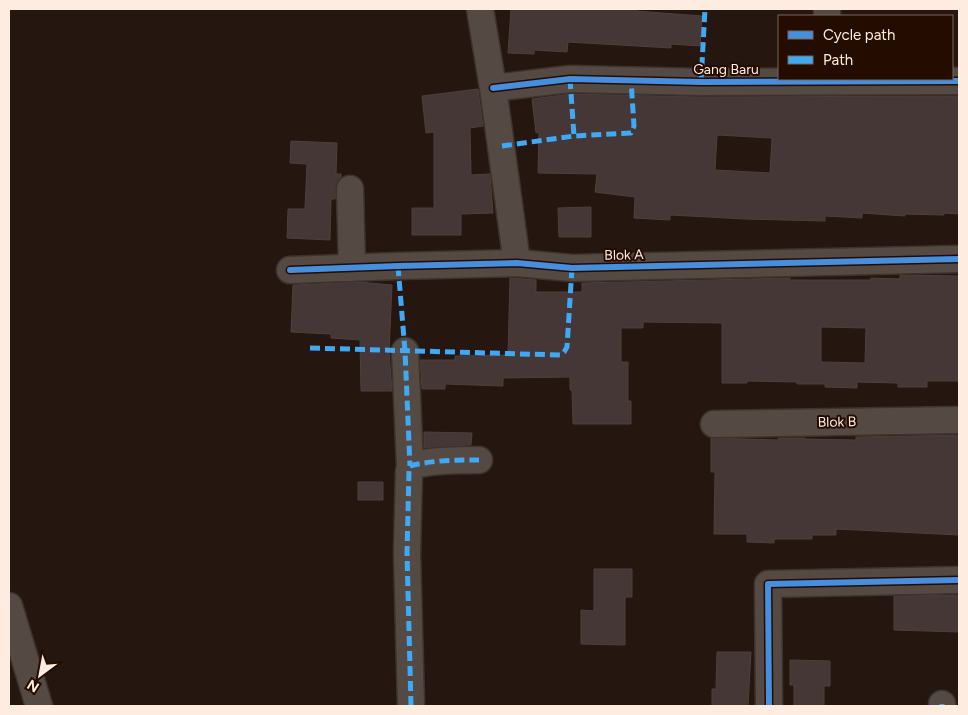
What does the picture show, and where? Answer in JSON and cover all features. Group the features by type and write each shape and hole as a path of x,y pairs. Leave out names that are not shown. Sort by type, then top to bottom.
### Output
{"street":[{"path":"480,9 517,263"},
{"name":"Gang Baru","path":"493,88 570,79 701,82 824,80 959,81"},
{"path":"350,189 352,268"},
{"name":"Blok A","path":"290,270 517,263 572,268 959,259"},
{"path":"406,351 410,466 408,478 407,553 411,706"},
{"name":"Blok B","path":"714,424 959,420"},
{"path":"410,466 446,460 480,460"},
{"path":"769,706 768,584 959,580"},
{"path":"9,606 39,706"}],"building":[{"path":"511,9 636,9 636,11 702,16 700,46 671,44 671,48 568,42 567,52 534,50 534,54 508,53"},
{"path":"478,89 483,126 470,128 471,175 490,174 493,213 461,214 461,235 412,235 412,208 434,208 434,132 426,133 422,96"},
{"path":"571,94 701,97 959,96 959,214 905,214 905,216 862,213 862,218 825,216 825,221 670,215 670,220 634,218 635,197 595,192 597,174 538,173 539,132 536,133 532,99","holes":["717,135 772,138 770,173 715,170"]},
{"path":"291,141 337,143 336,174 341,174 341,177 337,182 335,199 331,199 330,240 287,238 288,209 305,209 307,164 290,163"},
{"path":"591,207 591,237 559,237 558,208"},
{"path":"900,275 959,276 959,381 927,381 927,387 898,387 898,383 857,382 857,388 825,387 825,384 797,384 797,382 747,381 747,383 722,383 722,323 643,322 643,328 621,328 621,362 628,362 628,401 631,401 631,424 573,424 570,377 503,378 503,386 445,384 445,389 422,389 420,360 455,360 455,356 508,355 510,278 536,280 536,292 582,292 582,283 790,278 790,280 900,279","holes":["821,327 866,328 865,363 821,362"]},
{"path":"358,282 392,285 389,352 392,391 361,391 360,340 331,338 331,334 291,332 293,285"},
{"path":"424,432 472,433 471,445 424,448"},
{"path":"959,435 959,535 836,529 836,535 812,535 812,539 774,539 774,543 747,542 747,534 714,534 715,472 711,472 711,438 856,440 856,437"},
{"path":"358,482 383,482 383,500 358,500"},
{"path":"594,569 632,569 632,597 625,597 625,645 581,644 581,610 594,611"},
{"path":"959,595 959,632 894,630 894,596"},
{"path":"717,652 751,652 748,706 712,706 712,689 716,689"},
{"path":"790,660 830,661 830,686 824,686 824,706 794,706 794,685 790,685"}],"marked path":[{"path":"701,82 705,9"},
{"path":"570,79 574,136"},
{"path":"502,146 574,136 631,133 634,126 631,80"},
{"path":"398,266 405,351 410,466"},
{"path":"310,348 560,355 567,347 572,268"},
{"path":"411,706 407,553 410,466 436,461 479,460"}],"cycle path":[{"path":"493,88 570,79 701,82 959,81"},
{"path":"290,270 517,263 572,268 959,259"},
{"path":"769,706 768,584 959,580"}]}
